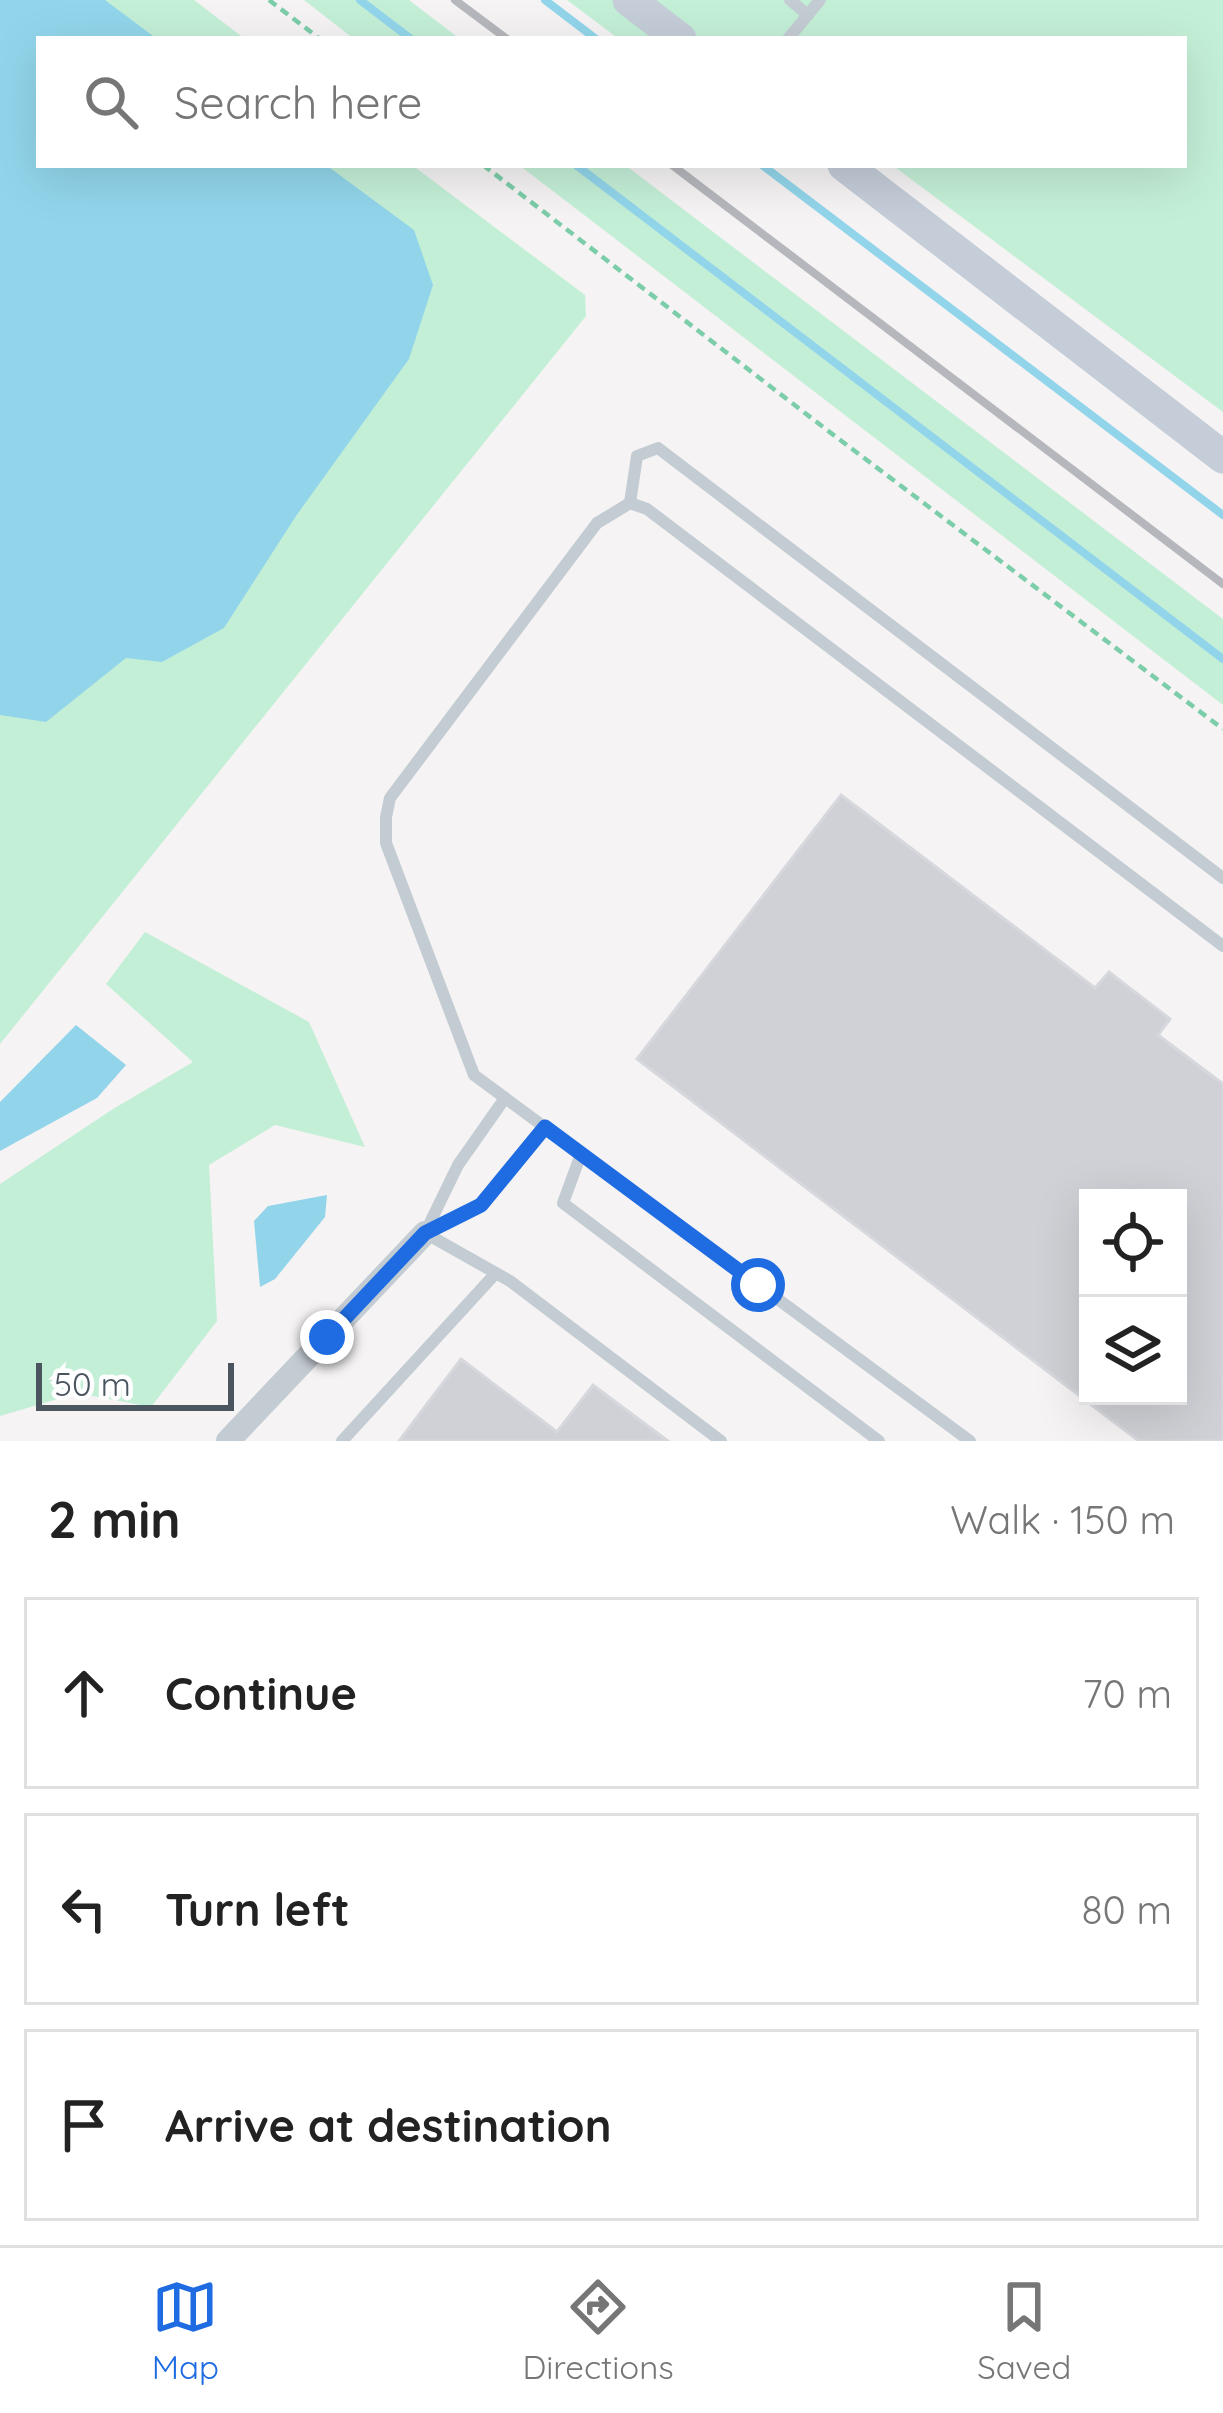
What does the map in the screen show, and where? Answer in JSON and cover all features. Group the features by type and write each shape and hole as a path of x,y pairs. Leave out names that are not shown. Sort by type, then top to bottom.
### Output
{"street":[{"path":"629,0 676,36"},
{"path":"848,168 1223,457"},
{"path":"228,1441 425,1233"}],"lane":[{"path":"790,0 808,14"},
{"path":"790,36 820,0"},
{"path":"630,503 637,456 658,448 1223,878"},
{"path":"630,503 647,509 1223,946"},
{"path":"630,503 597,523 391,798 386,843 473,1075 970,1441"},
{"path":"425,1233 458,1165 505,1098"},
{"path":"425,1233 481,1205 545,1127"},
{"path":"581,1154 563,1203 879,1441"},
{"path":"425,1233 496,1273 721,1441"},
{"path":"342,1441 496,1273"}],"path":[{"path":"269,0 316,36"},
{"path":"487,168 1223,729"}],"green space":[{"path":"0,0 194,0 241,36 36,36 36,168 416,168 585,295 586,316 0,1044"},
{"path":"304,0 409,0 456,36 350,36"},
{"path":"567,0 1223,0 1223,412 896,168 1187,168 1187,36 615,36"},
{"path":"523,168 629,168 1223,619 1223,705"},
{"path":"145,932 309,1022 365,1147 275,1125 209,1165 217,1321 151,1407 78,1393 0,1416 0,1184 193,1062 106,984"}],"water":[{"path":"0,0 105,0 153,36 36,36 36,168 330,168 414,230 433,285 409,359 296,516 224,628 162,662 126,658 46,722 0,715"},
{"path":"76,1025 126,1065 97,1098 0,1151 0,1102"},
{"path":"327,1195 325,1217 275,1279 260,1287 254,1221 268,1206"}],"building":[{"path":"841,795 1095,988 1109,972 1170,1019 1158,1035 1223,1084 1223,1441 1139,1441 1092,1405 1187,1405 1187,1189 1079,1189 1079,1395 637,1059"},
{"path":"461,1359 557,1432 593,1385 668,1441 399,1441"}],"waterway":[{"path":"360,0 407,36"},
{"path":"545,0 592,36"},
{"path":"580,168 1223,659"},
{"path":"766,168 1223,515"}],"railway":[{"path":"455,0 503,36"},
{"path":"676,168 1223,584"}],"route":[{"path":"327,1337 425,1233 481,1205 545,1127 758,1285"}]}
